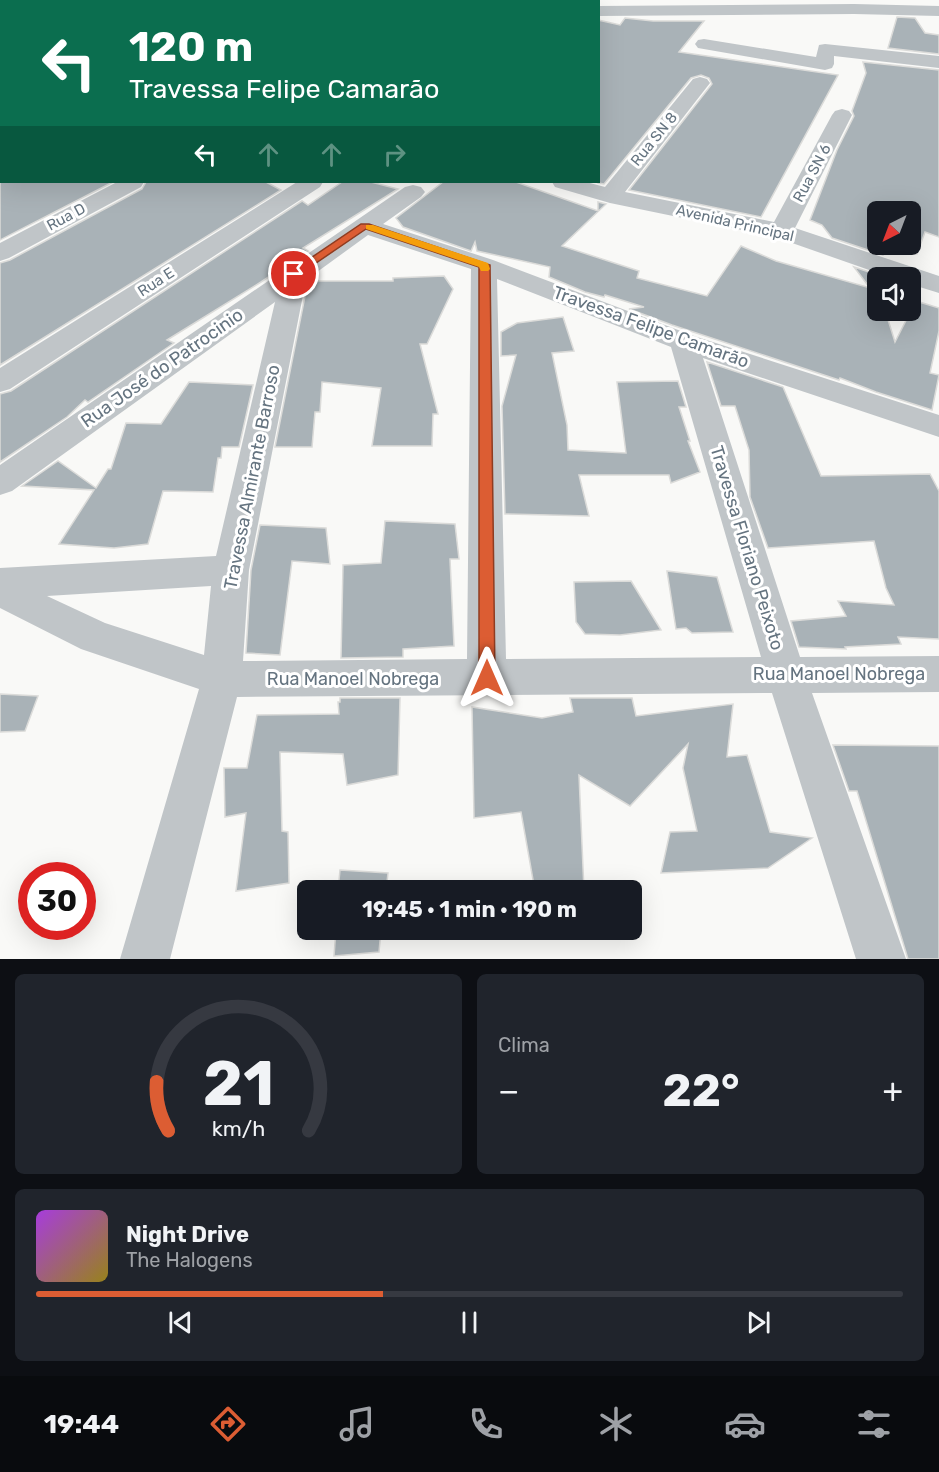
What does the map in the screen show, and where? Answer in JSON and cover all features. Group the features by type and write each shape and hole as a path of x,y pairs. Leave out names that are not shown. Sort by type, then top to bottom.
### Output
{"street":[{"path":"600,11 705,6 856,7 939,11"},
{"path":"705,6 710,39 697,49 825,64 825,50 883,54 939,62"},
{"name":"Rua SN 8","path":"610,196 699,83"},
{"name":"Rua SN 6","path":"781,231 842,115"},
{"name":"Rua D","path":"0,253 131,183"},
{"name":"Rua E","path":"0,382 304,183"},
{"name":"Avenida Principal","path":"566,183 610,196 781,231 939,285"},
{"name":"Rua José do Patrocinio","path":"0,482 413,192"},
{"name":"Travessa Felipe Camarão","path":"365,226 484,265 684,342 939,426"},
{"path":"484,265 487,678"},
{"name":"Travessa Almirante Barroso","path":"145,959 222,679 231,570 294,274"},
{"name":"Travessa Floriano Peixoto","path":"684,342 786,674 881,959"},
{"path":"0,583 231,570"},
{"name":"Rua Manoel Nobrega","path":"0,590 95,637 222,679 939,674"}],"building":[{"path":"897,17 915,18 925,33 939,35 939,54 888,48"},
{"path":"625,18 653,21 704,21 679,52 838,75 761,217 629,190 712,84 709,78 701,75 691,78 604,184 598,183 600,183 600,20 620,25"},
{"path":"863,62 939,70 939,237 925,232 921,243 921,201 867,201 867,250 832,238 822,225 810,220 837,150 854,116 852,111 866,73"},
{"path":"0,183 111,183 0,240"},
{"path":"145,183 268,183 281,190 0,365 0,263 10,260 142,189"},
{"path":"341,183 375,183 398,189 303,248 308,251 261,282 167,340 174,343 88,402 85,400 67,417 0,462 0,394 11,391 302,201 308,205"},
{"path":"442,183 519,183 598,211 598,202 606,204 562,246 639,271 637,278 707,296 741,246 776,261 867,287 867,321 888,321 895,342 906,321 921,321 921,303 939,308 939,331 930,373 939,375 932,410 629,309 644,307 605,295 604,297 585,292 549,277 550,267 477,251 475,242 471,251 403,227 396,218"},
{"path":"854,267 867,271 867,284"},
{"path":"444,276 453,289 427,344 420,344 438,414 433,414 432,446 372,446 381,388 322,382 320,412 315,412 312,447 275,447 308,281 393,281 393,278"},
{"path":"563,317 574,351 552,353 567,425 568,450 626,453 617,382 678,381 686,407 679,407 690,441 688,441 700,472 671,483 669,475 579,475 589,516 505,514 502,406 516,355 501,356 501,332 517,323"},
{"path":"707,362 783,387 821,476 930,474 939,491 939,639 898,637 901,644 845,647 846,649 799,647 791,621 846,616 838,601 894,605 886,588 874,541 768,548 750,497 749,450 735,406 721,406"},
{"path":"189,382 253,385 239,447 222,447 213,492 163,491 148,544 114,548 59,544 94,490 22,486 58,461 96,488 108,469 111,469 126,423 161,424"},
{"path":"385,521 455,524 459,559 450,559 454,646 403,649 403,657 341,658 343,565 381,563"},
{"path":"260,525 326,528 330,564 292,561 280,655 246,653 251,570"},
{"path":"667,571 717,577 733,632 692,633 686,628 676,629"},
{"path":"631,581 661,630 620,635 585,634 576,622 574,582"},
{"path":"0,694 38,696 25,731 0,732"},
{"path":"340,698 400,698 398,775 347,785 343,754 280,752 282,831 288,832 289,883 236,891 246,813 225,817 224,768 247,768 257,715 339,714"},
{"path":"570,698 632,698 636,716 733,704 727,757 747,755 770,832 812,838 768,868 661,873 670,832 697,831 683,768 688,744 630,806 579,775 584,880 533,880 521,812 474,818 472,707 542,718 573,712"},
{"path":"833,745 939,746 939,959 908,959 857,791 849,791"},
{"path":"340,870 388,873 387,880 339,880"},
{"path":"335,940 380,940 379,952 334,956"}],"slow traffic":[{"path":"369,227 484,265 484,269"}],"route":[{"path":"294,274 365,226 484,265 487,678"}]}
